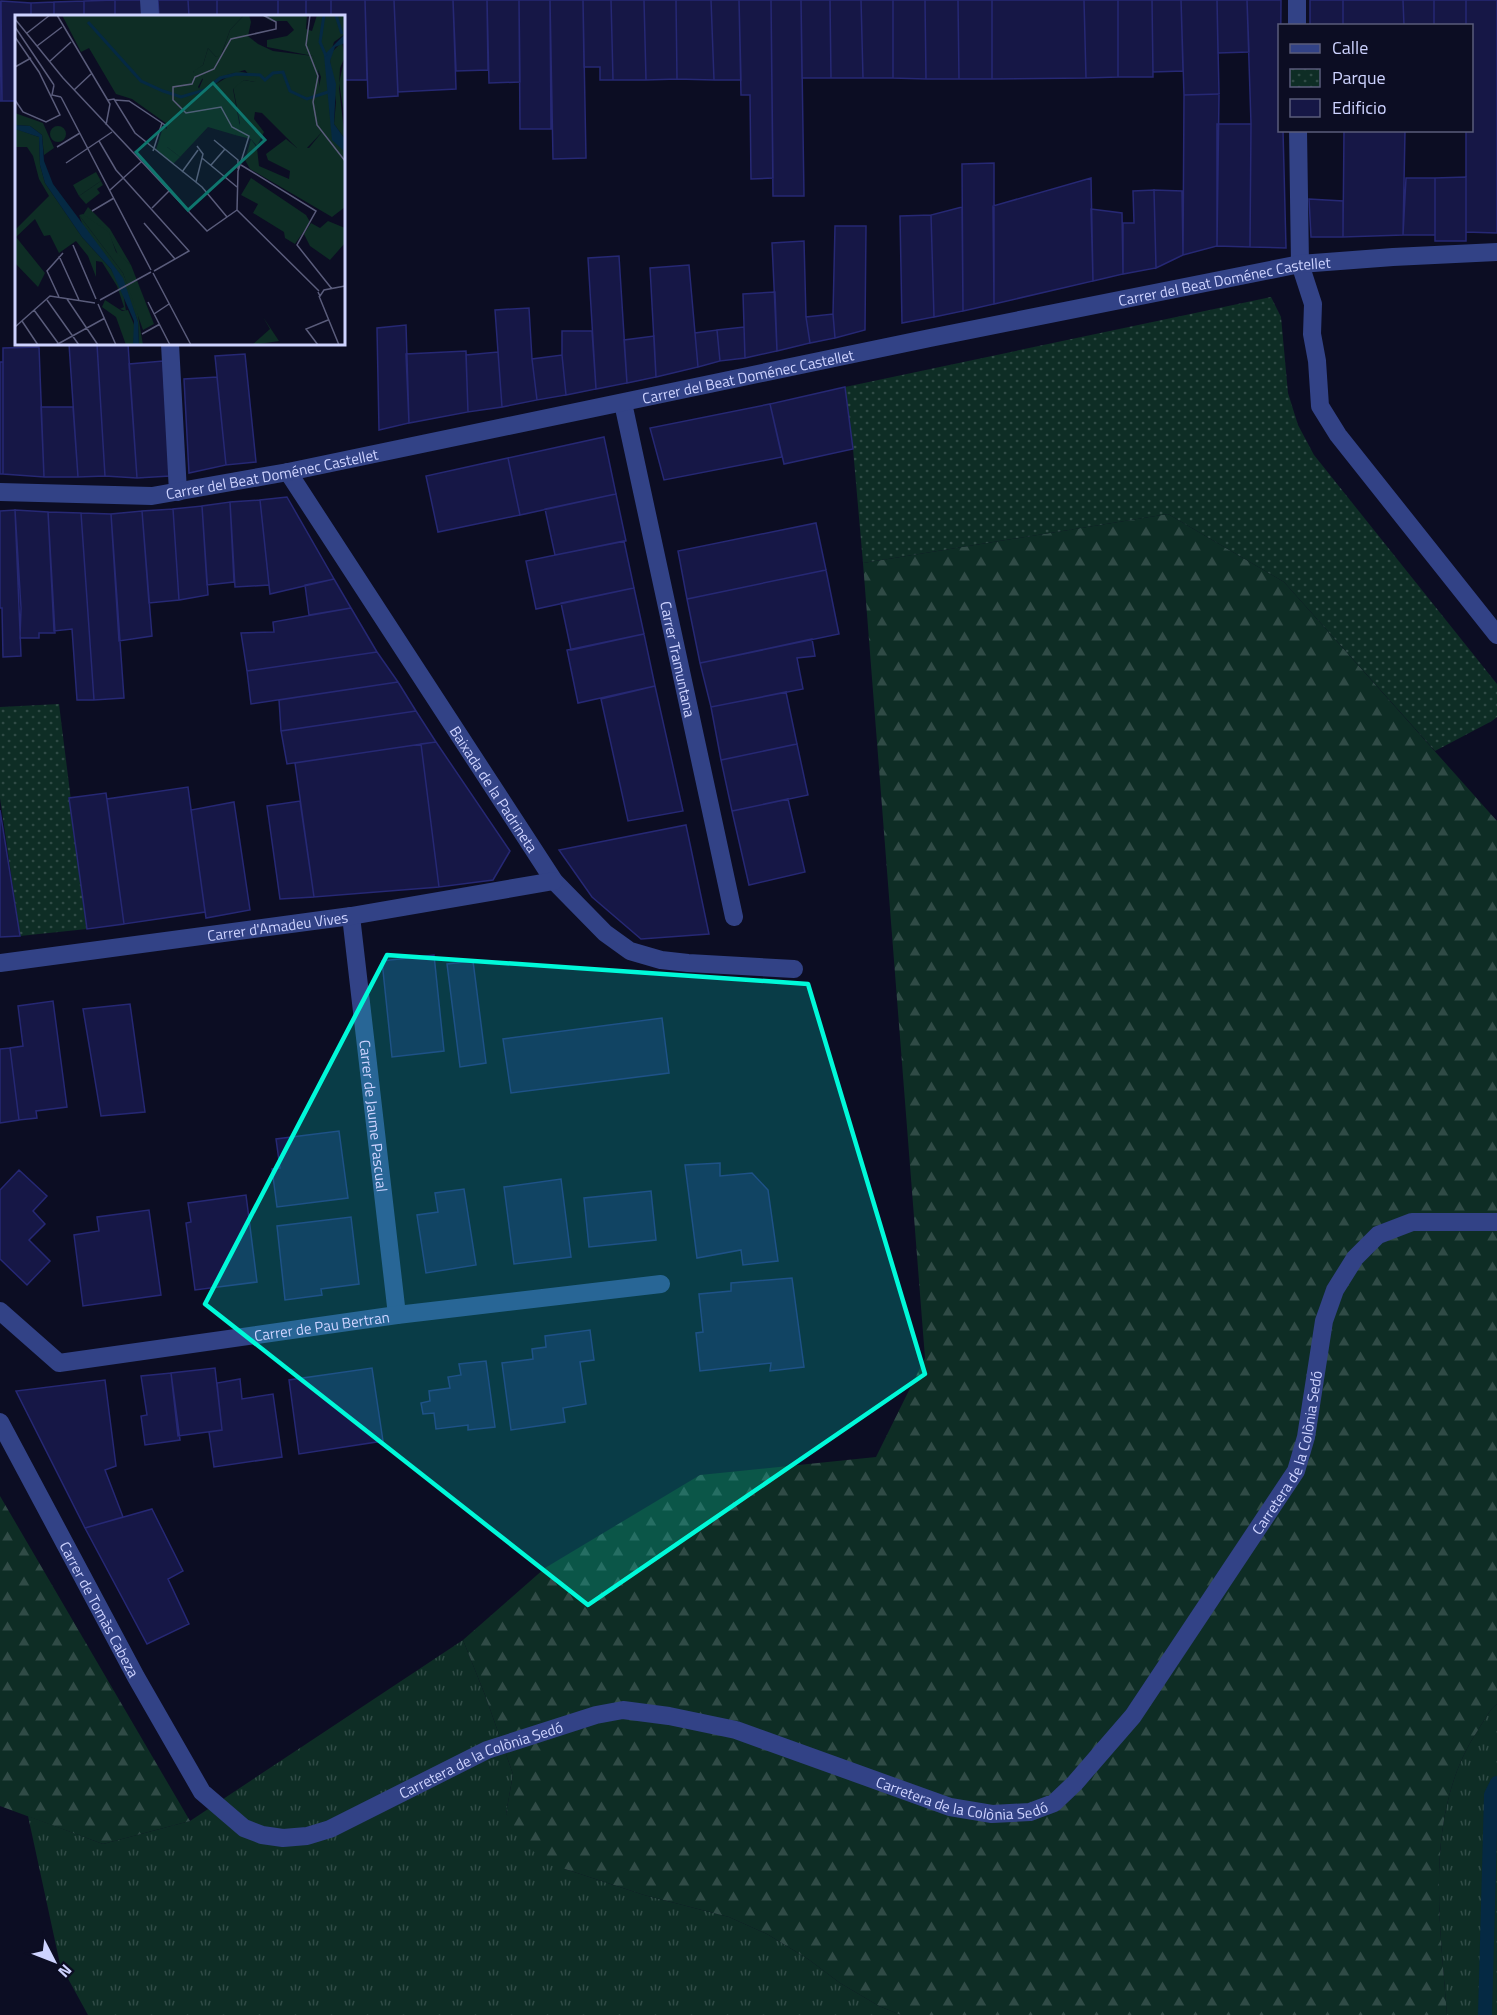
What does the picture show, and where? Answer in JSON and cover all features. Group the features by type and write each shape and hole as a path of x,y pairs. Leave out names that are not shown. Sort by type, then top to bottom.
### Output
{"street":[{"path":"149,0 150,15"},
{"path":"1297,0 1297,24"},
{"path":"1298,132 1300,264 1313,304 1312,334 1317,360 1320,406 1338,435 1497,635"},
{"name":"Carrer del Beat Doménec Castellet","path":"0,492 152,496 178,492 288,472 1300,264 1497,252"},
{"path":"170,345 178,492"},
{"name":"Carrer Tramuntana","path":"623,403 734,917"},
{"name":"Baixada de la Padrineta","path":"288,472 554,881 605,933 630,951 661,960 794,969"},
{"name":"Carrer d'Amadeu Vives","path":"0,963 351,916 554,881"},
{"name":"Carrer de Jaume Pascual","path":"351,916 397,1315"},
{"name":"Carretera de la Colònia Sedó","path":"202,1792 244,1828 262,1835 283,1838 307,1836 330,1829 488,1750 596,1715 623,1710 669,1716 736,1730 950,1808 992,1814 1030,1812 1054,1803 1075,1783 1133,1716 1296,1472 1306,1437 1324,1321 1335,1290 1354,1258 1378,1234 1412,1222 1497,1222"},
{"name":"Carrer de Pau Bertran","path":"0,1311 59,1363 397,1315 661,1284"},
{"name":"Carrer de Tomàs Cabeza","path":"0,1422 136,1677 202,1792"}],"highlighted area":[{"path":"387,955 808,984 925,1374 588,1605 205,1304"}],"green space":[{"path":"1271,297 1281,317 1288,393 1298,425 1314,455 1497,684 1497,717 1492,721 1435,751 1284,582 1168,514 863,563 845,387"},
{"path":"1168,514 1284,582 1497,821 1497,1704 1478,1730 1461,1762 1449,1796 1442,1832 1439,1905 1447,2015 901,2015 879,2006 840,1983 808,1959 767,1934 729,1917 644,1895 565,1869 531,1850 506,1814 513,1774 463,1640 545,1568 700,1475 876,1457 925,1358 863,563"},
{"path":"59,704 87,929 20,936 0,798 0,707"},
{"path":"0,1496 190,1821 103,1844 0,1806"},
{"path":"463,1640 513,1774 506,1814 565,1869 644,1895 729,1917 767,1934 808,1959 840,1983 879,2006 901,2015 88,2015 60,1964 28,1816 103,1844 190,1821"},
{"path":"1497,1704 1497,2015 1447,2015 1439,1905 1442,1832 1449,1796 1461,1762 1478,1730"}],"building":[{"path":"115,0 142,0 142,15 115,15"},
{"path":"115,0 115,15 84,15 84,1"},
{"path":"158,0 188,0 189,15 159,15"},
{"path":"188,0 217,0 217,15 189,15"},
{"path":"217,0 278,0 278,15 217,15"},
{"path":"278,0 306,0 306,15 278,15"},
{"path":"306,0 331,0 331,15 306,15"},
{"path":"331,0 365,0 367,80 345,80 345,15 331,15"},
{"path":"365,0 394,0 398,96 368,98"},
{"path":"394,0 453,0 456,89 398,92"},
{"path":"453,0 487,0 488,70 456,71"},
{"path":"487,0 519,0 520,82 489,83"},
{"path":"519,0 550,0 551,129 520,129"},
{"path":"550,0 583,0 586,158 553,159"},
{"path":"583,0 611,0 613,80 600,80 600,67 584,67"},
{"path":"611,0 644,0 646,80 613,80"},
{"path":"644,0 676,0 677,79 646,80"},
{"path":"676,0 711,0 714,80 677,79"},
{"path":"711,0 739,0 741,80 714,80"},
{"path":"739,0 771,0 773,178 751,179 750,95 741,95"},
{"path":"771,0 801,0 804,196 773,196"},
{"path":"801,0 830,0 831,78 802,78"},
{"path":"830,0 861,0 863,78 831,78"},
{"path":"861,0 893,0 893,78 863,78"},
{"path":"893,0 925,0 926,79 893,78"},
{"path":"925,0 958,0 959,79 926,79"},
{"path":"958,0 992,0 992,79 959,79"},
{"path":"992,0 1084,0 1086,78 992,79"},
{"path":"1084,0 1118,0 1118,77 1086,78"},
{"path":"1118,0 1152,0 1153,77 1118,77"},
{"path":"1152,0 1181,0 1183,71 1153,72"},
{"path":"1181,0 1217,0 1219,94 1184,95"},
{"path":"1217,0 1247,0 1249,52 1218,53"},
{"path":"1247,0 1281,0 1281,24 1278,24 1278,132 1283,132 1286,248 1250,247 1251,124"},
{"path":"1310,0 1343,0 1343,24 1310,24"},
{"path":"1343,0 1403,0 1404,24 1343,24"},
{"path":"1403,0 1434,0 1434,24 1404,24"},
{"path":"1434,0 1466,0 1466,24 1434,24"},
{"path":"1466,0 1497,0 1497,233 1466,232 1466,132 1473,132 1473,24 1466,24"},
{"path":"0,1 2,101 0,101"},
{"path":"1,1 31,3 31,15 15,15 15,101 2,101"},
{"path":"84,1 84,15 54,15 54,2"},
{"path":"54,2 54,15 31,15 31,3"},
{"path":"1219,94 1217,246 1183,255 1184,95"},
{"path":"1217,124 1251,124 1250,247 1217,246"},
{"path":"1344,132 1405,132 1403,235 1343,237"},
{"path":"994,163 994,304 963,311 962,164"},
{"path":"1466,177 1466,241 1435,241 1435,178"},
{"path":"1091,178 1093,281 994,304 993,206"},
{"path":"1406,178 1435,178 1435,235 1403,235"},
{"path":"1154,190 1156,268 1123,274 1123,223 1134,223 1133,191"},
{"path":"1154,190 1182,191 1183,255 1156,268"},
{"path":"1309,199 1343,201 1343,237 1311,237"},
{"path":"962,207 963,311 934,317 931,215"},
{"path":"1091,209 1122,213 1123,274 1093,281"},
{"path":"931,215 934,317 902,323 900,216"},
{"path":"835,226 866,226 865,330 835,338 833,314"},
{"path":"804,241 806,317 810,343 777,351 772,243"},
{"path":"619,256 627,383 596,389 588,258"},
{"path":"689,265 698,367 656,377 650,268"},
{"path":"775,292 777,351 745,358 743,294"},
{"path":"529,308 537,400 502,407 495,310"},
{"path":"833,314 835,338 810,343 806,317"},
{"path":"406,325 409,423 379,430 377,328"},
{"path":"744,327 745,358 720,361 717,330"},
{"path":"717,330 720,361 698,367 695,333"},
{"path":"562,331 592,331 596,389 566,395"},
{"path":"654,336 656,377 627,383 624,340"},
{"path":"69,345 97,345 105,476 78,477"},
{"path":"97,345 128,345 137,478 105,476"},
{"path":"39,347 44,477 3,474 3,348"},
{"path":"466,351 468,412 409,423 406,354"},
{"path":"498,352 502,407 468,412 466,355"},
{"path":"245,354 256,462 226,465 215,356"},
{"path":"562,355 566,395 537,400 532,359"},
{"path":"163,361 170,476 137,478 129,364"},
{"path":"0,362 3,362 3,474 0,474"},
{"path":"217,377 226,465 189,473 184,379"},
{"path":"845,387 853,449 784,464 770,404"},
{"path":"770,404 782,457 664,480 650,428"},
{"path":"41,407 73,407 78,477 44,477"},
{"path":"604,437 616,494 520,515 508,458"},
{"path":"508,458 520,515 438,532 426,476"},
{"path":"616,494 626,541 555,555 545,509"},
{"path":"287,497 334,579 270,594 260,500"},
{"path":"260,500 269,585 235,587 230,502"},
{"path":"230,502 234,582 207,585 202,506"},
{"path":"202,506 208,595 179,600 173,509"},
{"path":"173,509 179,600 149,603 142,511"},
{"path":"15,510 48,512 55,633 39,633 39,638 20,638 21,608"},
{"path":"15,510 21,656 3,657 2,608 0,608 0,511"},
{"path":"142,511 152,636 119,641 111,514"},
{"path":"48,512 81,513 94,700 77,700 72,629 54,631"},
{"path":"81,513 111,514 124,698 94,700"},
{"path":"816,523 826,570 687,599 678,551"},
{"path":"624,541 634,588 536,609 526,561"},
{"path":"826,570 839,634 700,663 687,599"},
{"path":"334,579 351,608 309,615 305,585"},
{"path":"634,588 644,634 571,650 561,603"},
{"path":"351,608 377,652 247,671 241,633 274,632 273,622"},
{"path":"644,634 655,686 578,703 567,650"},
{"path":"812,639 815,656 797,658 803,689 711,707 700,663"},
{"path":"377,652 398,682 251,704 247,671"},
{"path":"398,682 416,711 281,731 279,700"},
{"path":"655,686 683,811 628,821 601,699"},
{"path":"786,692 797,744 721,760 711,707"},
{"path":"416,711 436,742 287,764 281,731"},
{"path":"436,742 510,851 493,880 439,887 421,744"},
{"path":"421,744 439,887 314,897 295,763"},
{"path":"797,744 808,795 732,811 721,760"},
{"path":"188,787 205,912 124,924 107,799"},
{"path":"106,793 124,924 87,929 69,798"},
{"path":"788,799 805,872 749,885 732,811"},
{"path":"300,801 314,897 280,899 267,806"},
{"path":"234,802 250,910 206,918 191,810"},
{"path":"0,810 20,936 0,937"},
{"path":"686,825 709,934 641,939 592,897 559,850"},
{"path":"434,955 444,1051 392,1057 382,961"},
{"path":"473,961 486,1063 460,1067 447,964"},
{"path":"53,1001 67,1107 36,1111 37,1118 19,1120 10,1048 23,1046 18,1006"},
{"path":"130,1004 145,1112 101,1116 83,1009"},
{"path":"662,1018 669,1073 511,1093 503,1039"},
{"path":"10,1048 19,1120 0,1123 0,1049"},
{"path":"339,1131 348,1198 277,1207 272,1169 280,1168 276,1139"},
{"path":"720,1163 720,1176 752,1173 768,1190 778,1261 743,1265 741,1250 697,1258 685,1165"},
{"path":"19,1170 47,1196 33,1211 45,1224 29,1240 50,1261 27,1285 0,1259 0,1190"},
{"path":"561,1179 571,1257 514,1264 504,1187"},
{"path":"464,1189 476,1265 426,1273 417,1215 438,1212 435,1193"},
{"path":"651,1191 656,1240 589,1247 584,1198"},
{"path":"246,1195 257,1282 195,1290 186,1223 191,1222 188,1203"},
{"path":"149,1210 161,1295 83,1306 74,1235 99,1231 97,1217"},
{"path":"351,1217 359,1284 321,1289 322,1295 285,1300 277,1226"},
{"path":"792,1278 804,1367 770,1371 771,1363 700,1371 696,1333 703,1332 699,1294 731,1291 731,1283"},
{"path":"590,1330 594,1360 580,1362 586,1404 563,1408 565,1422 511,1430 502,1363 533,1359 532,1349 546,1347 545,1336"},
{"path":"486,1361 495,1427 468,1430 468,1425 436,1429 434,1413 423,1414 421,1403 430,1401 429,1391 450,1388 448,1377 461,1375 459,1364"},
{"path":"215,1368 222,1430 178,1436 171,1373"},
{"path":"372,1368 383,1441 299,1454 289,1380"},
{"path":"171,1373 180,1440 145,1445 141,1416 147,1415 141,1376"},
{"path":"240,1379 242,1399 273,1394 282,1457 214,1467 209,1432 222,1430 217,1383"},
{"path":"105,1380 116,1466 105,1470 123,1517 85,1528 16,1391"},
{"path":"152,1509 183,1571 168,1579 189,1624 147,1644 85,1528"}],"waterway":[{"path":"1485,2015 1491,1795 1497,1783"}]}
